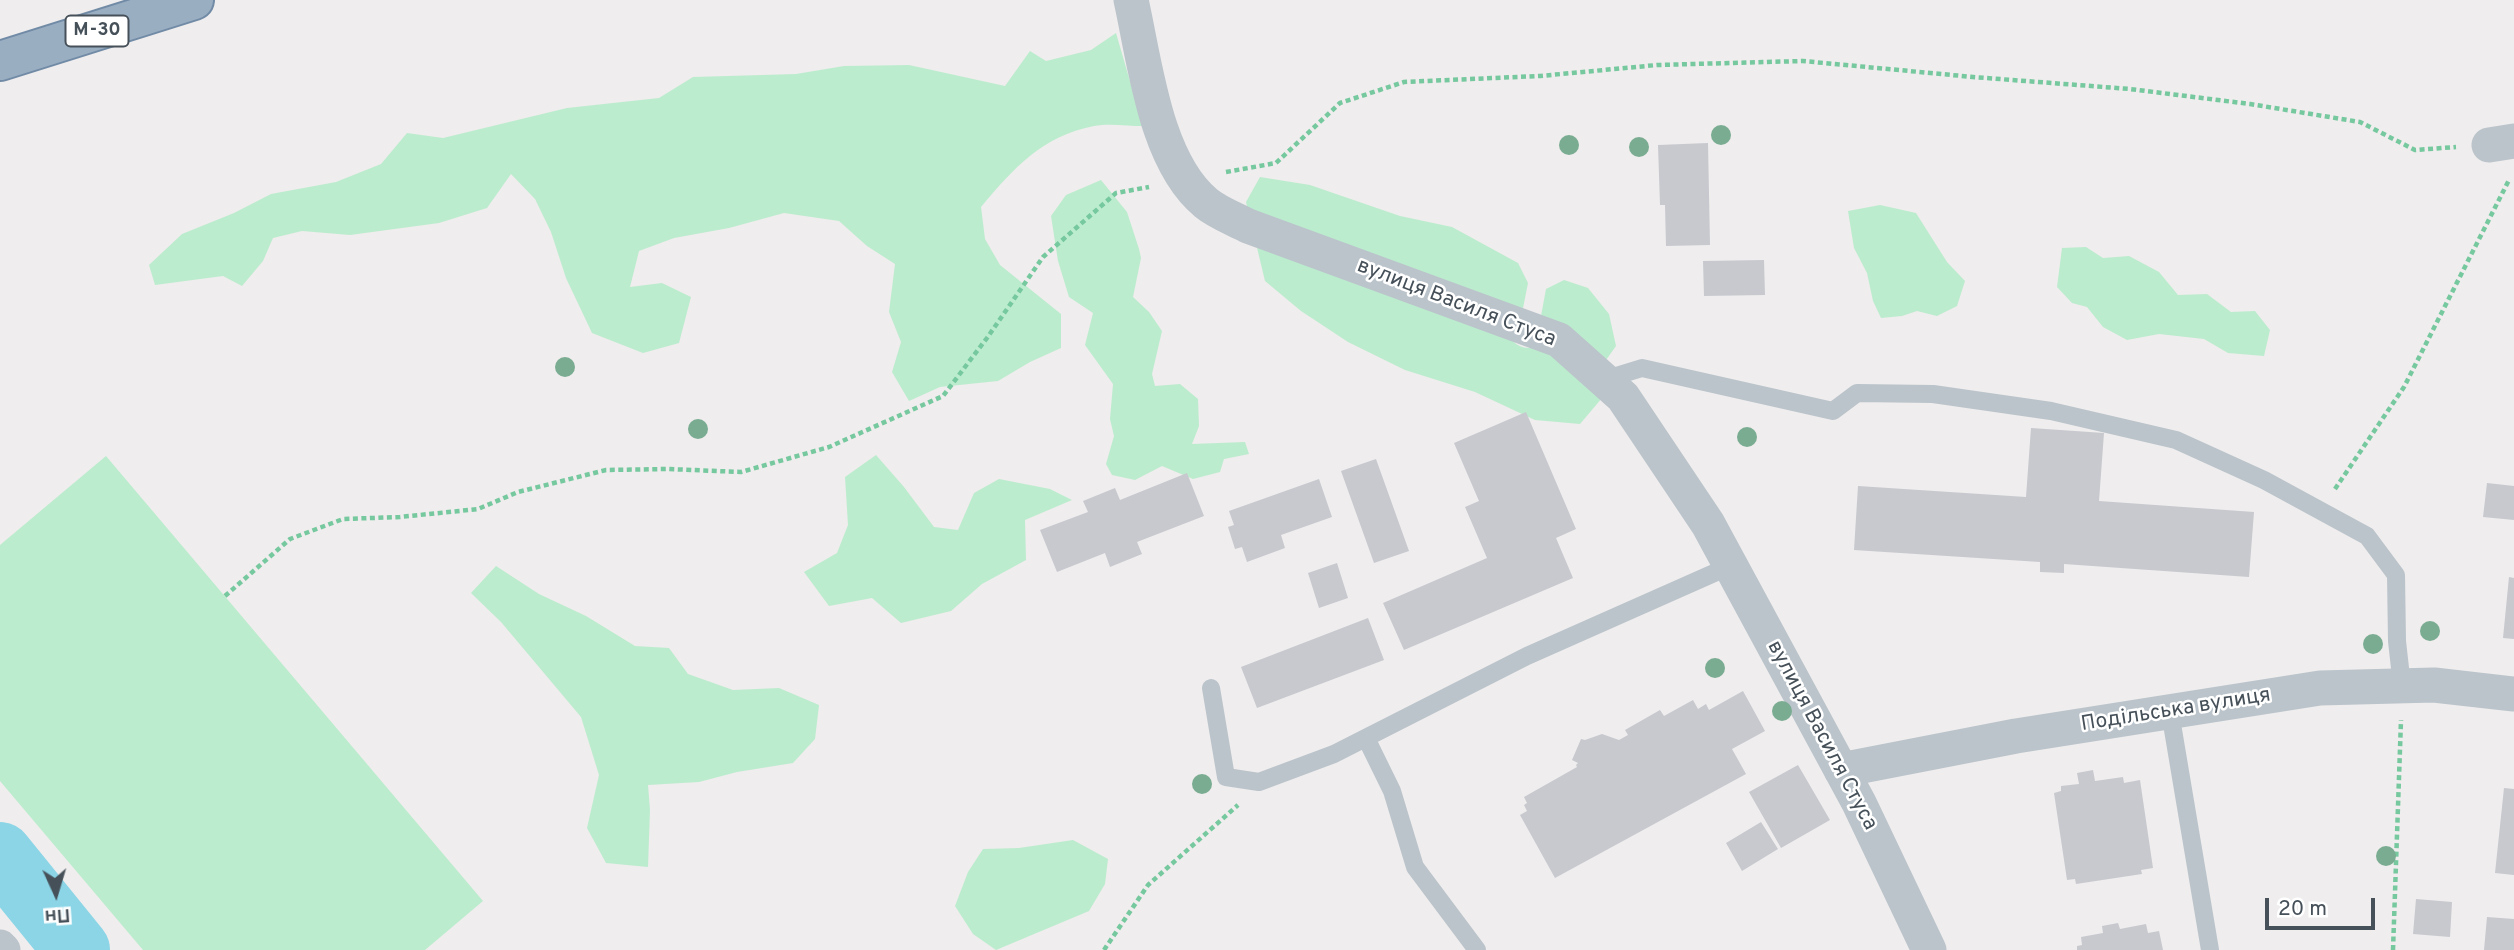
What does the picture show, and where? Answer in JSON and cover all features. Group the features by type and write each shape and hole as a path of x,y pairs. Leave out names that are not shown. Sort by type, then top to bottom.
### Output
{"highway":[{"name":"М-30","path":"0,61 194,0"}],"street":[{"name":"вулиця Василя Стуса","path":"1131,0 1162,137 1183,180 1207,204 1248,226 1559,340 1623,397 1708,524 1841,769 1929,950"},
{"name":"Подільська вулиця","path":"1841,769 2016,736 2320,688 2434,685 2514,694"}],"lane":[{"path":"1603,380 1642,368 1833,411 1857,393 1933,394 2052,411 2176,440 2321,510 2367,536 2396,575 2397,641 2402,686"},
{"path":"1211,688 1226,777 1259,782 1335,754 1527,656 1730,566"},
{"path":"2170,712 2210,950"},
{"path":"1366,738 1392,791 1415,867 1477,950"}],"path":[{"path":"225,596 290,539 343,519 400,517 478,509 518,492 606,470 741,472 829,447 943,396 1043,257 1116,193 1276,163 1340,103 1404,82 1540,76 1670,64 1803,61 2130,89 2250,104 2360,122 2415,150 2501,143"},
{"path":"2321,510 2404,387 2514,169"},
{"path":"2393,950 2402,686"},
{"path":"1104,950 1148,885 1251,795 1259,782"}],"green space":[{"path":"1116,33 1143,126 1100,125 1059,138 1017,167 981,207 985,239 1000,265 1061,314 1061,348 998,381 940,387 909,401 892,372 901,342 889,312 895,264 867,246 839,221 784,213 729,228 674,238 639,251 630,287 662,283 691,297 679,343 643,353 592,333 566,278 551,232 535,199 511,174 487,208 439,223 350,235 302,231 273,238 263,261 242,286 223,276 155,285 149,265 182,234 234,213 271,194 336,182 381,164 407,133 443,138 567,108 659,98 693,77 796,74 844,66 909,65 1005,86 1030,51 1046,61 1091,50"},
{"path":"1260,177 1310,185 1400,216 1452,227 1518,263 1528,283 1523,308 1504,330 1521,347 1545,346 1541,316 1546,289 1564,280 1588,288 1609,314 1616,346 1606,360 1602,398 1580,424 1535,420 1475,392 1405,370 1348,342 1301,311 1265,281 1246,202"},
{"path":"1101,180 1127,212 1139,249 1141,258 1133,297 1149,312 1162,331 1152,374 1155,386 1180,384 1198,399 1199,426 1192,444 1245,442 1249,454 1224,459 1220,472 1193,479 1162,466 1135,480 1112,475 1106,464 1114,436 1110,419 1113,384 1085,345 1093,313 1069,297 1058,261 1051,216 1066,195"},
{"path":"1880,205 1916,213 1947,262 1965,281 1957,306 1937,316 1917,311 1881,318 1873,301 1867,273 1854,248 1848,211"},
{"path":"2086,247 2103,258 2129,256 2159,272 2178,295 2207,294 2231,312 2255,311 2270,330 2264,356 2228,353 2204,339 2159,334 2127,340 2103,327 2087,307 2072,303 2057,287 2062,248"},
{"path":"876,455 934,527 958,530 974,493 999,479 1050,489 1072,500 1025,520 1026,560 982,584 951,611 901,623 872,598 829,606 804,572 837,553 848,525 845,477"},
{"path":"106,456 483,901 425,950 143,950 0,781 0,545"},
{"path":"496,566 539,594 586,616 635,646 669,648 688,674 733,690 779,688 819,705 815,739 793,763 737,772 699,782 648,785 648,867 606,863 587,828 599,775 581,717 501,622 471,593"},
{"path":"1073,840 1108,859 1105,884 1089,911 996,950 973,934 955,906 968,872 983,849 1019,848"}],"building":[{"path":"1708,143 1710,245 1666,246 1665,205 1660,205 1658,145"},
{"path":"1764,260 1765,295 1704,296 1703,261"},
{"path":"1526,412 1576,529 1556,538 1573,578 1404,650 1383,603 1487,558 1465,507 1479,501 1454,443"},
{"path":"2031,428 2104,433 2099,501 2254,512 2249,577 2064,564 2064,573 2040,572 2040,562 1854,550 1858,486 2026,497"},
{"path":"1376,459 1409,551 1374,563 1341,471"},
{"path":"1187,473 1204,516 1137,542 1142,554 1110,567 1105,553 1057,572 1040,530 1088,512 1083,501 1115,488 1120,500"},
{"path":"1319,479 1332,517 1281,535 1285,548 1247,562 1242,547 1235,549 1228,527 1234,525 1229,511"},
{"path":"2487,483 2514,486 2514,520 2483,517"},
{"path":"1337,563 1348,598 1319,608 1308,573"},
{"path":"2509,577 2514,578 2514,639 2503,638"},
{"path":"1368,618 1384,660 1257,708 1241,667"},
{"path":"1743,691 1765,731 1732,749 1746,774 1555,878 1520,815 1527,811 1524,797 1577,767 1578,763 1572,760 1581,739 1602,734 1619,740 1628,735 1625,730 1660,710 1664,716 1693,700 1698,709 1706,704 1709,710"},
{"path":"1798,765 1830,820 1781,848 1749,792"},
{"path":"2093,770 2095,781 2123,777 2124,783 2140,780 2153,868 2141,870 2142,874 2076,884 2075,879 2067,880 2054,793 2061,791 2061,786 2079,784 2077,773"},
{"path":"2504,788 2514,789 2514,875 2495,873"},
{"path":"1761,822 1778,849 1742,871 1726,843"},
{"path":"2416,899 2452,902 2450,937 2413,934"},
{"path":"2487,917 2514,919 2514,950 2484,950"},
{"path":"2118,923 2120,929 2146,924 2148,933 2159,931 2163,950 2077,950 2077,946 2082,945 2081,937 2103,933 2102,926"}],"waterway":[{"path":"0,855 77,950"}]}
